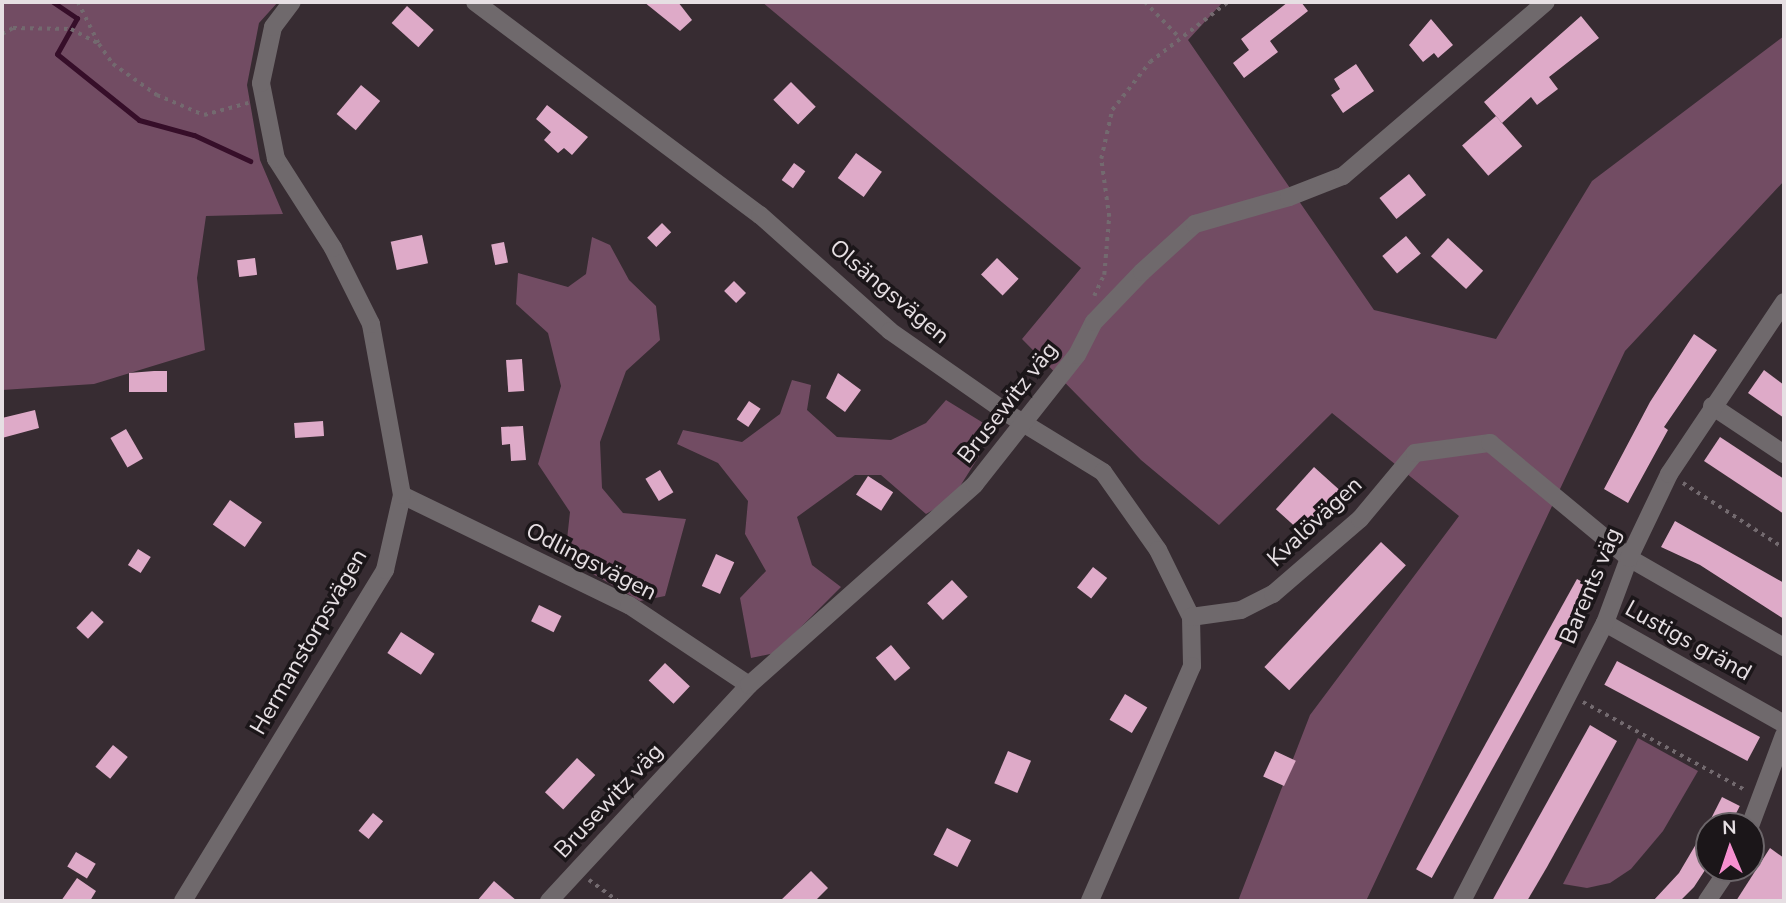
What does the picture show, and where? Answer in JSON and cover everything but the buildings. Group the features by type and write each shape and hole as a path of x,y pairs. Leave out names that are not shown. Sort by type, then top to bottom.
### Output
{"street":[{"name":"Hermanstorpsvägen","path":"183,901 385,570 402,495 372,324 333,248 276,159 261,83 273,27 292,2"},
{"name":"Olsängsvägen","path":"475,2 760,215 890,331 1024,423 1103,472 1158,550 1191,617 1192,666 1090,901"},
{"name":"Brusewitz väg","path":"549,901 749,685 975,484 1077,355 1094,322 1195,224 1289,197 1343,176 1546,2"},
{"name":"Barents väg","path":"1462,901 1605,623 1629,558 1669,474 1784,302"},
{"path":"1712,406 1784,454"},
{"name":"Kvalövägen","path":"1191,617 1241,610 1273,594 1360,519 1415,453 1490,443 1629,558 1784,647"},
{"name":"Odlingsvägen","path":"402,495 629,605 749,685"},
{"name":"Lustigs gränd","path":"1605,623 1784,724"},
{"path":"1757,812 1784,735"},
{"path":"1707,901 1720,882"}],"path":[{"path":"78,2 99,44 113,64 157,95 204,116 264,98"},
{"path":"1145,2 1181,38"},
{"path":"1089,306 1104,275 1109,217 1101,159 1112,110 1150,62 1228,2"},
{"path":"2,34 13,28 71,29 99,44"},
{"path":"1669,474 1784,548"},
{"path":"1568,695 1763,799"},
{"path":"576,872 618,901"}],"shaded area":[{"path":"2,2 278,2 259,23 247,85 260,160 283,214 206,216 197,278 205,350 94,384 2,390"},
{"path":"762,2 1223,2 1188,40 1374,310 1496,339 1592,181 1784,36 1784,181 1625,351 1366,901 1238,901 1310,715 1459,516 1332,413 1219,525 1141,460 1022,339 1081,268"},
{"path":"592,237 610,245 629,280 656,306 660,340 626,371 600,442 602,488 623,513 686,519 665,596 640,601 565,558 570,512 538,464 561,386 548,333 516,304 518,273 568,287 586,274"},
{"path":"792,380 811,385 807,410 837,437 891,440 926,423 946,400 985,424 981,453 952,499 926,514 881,475 855,475 797,517 812,565 841,587 775,653 751,658 740,598 766,571 745,534 748,501 718,463 677,444 683,430 742,442 780,414"},
{"path":"1638,738 1698,771 1663,831 1631,869 1610,883 1587,888 1563,884"}],"waterway":[{"path":"53,2 77,18 57,54 139,120 194,135 250,161"}]}
